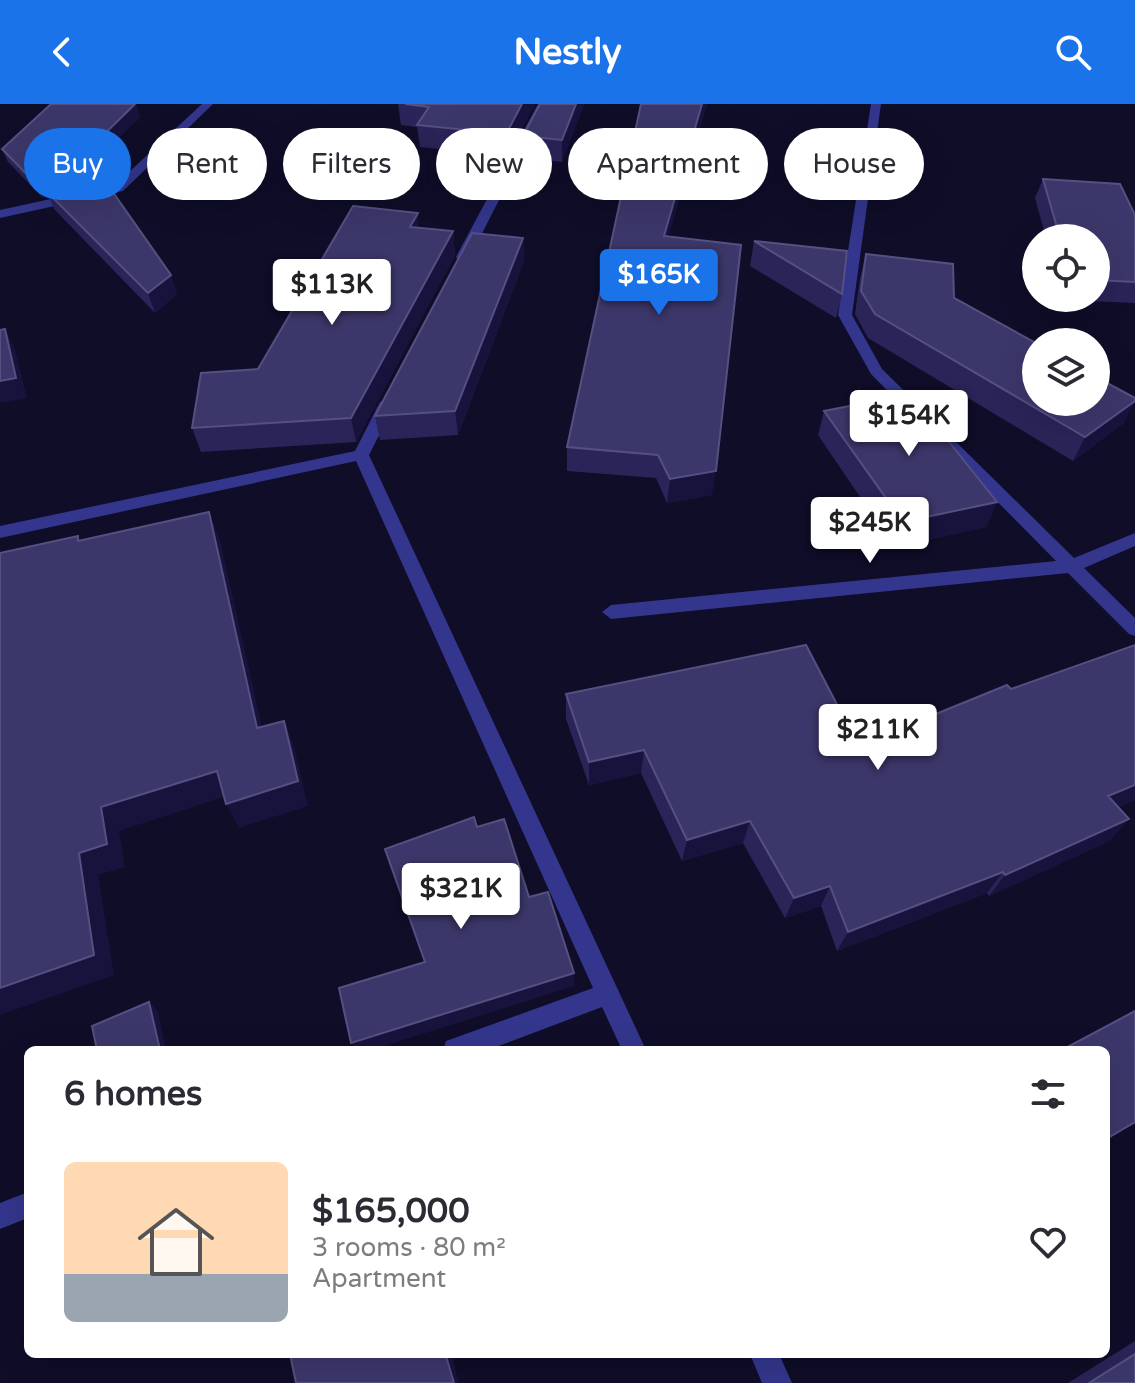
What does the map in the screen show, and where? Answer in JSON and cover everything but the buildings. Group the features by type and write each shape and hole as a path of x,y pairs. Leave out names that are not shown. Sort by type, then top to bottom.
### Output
{"street":[{"path":"0,214 119,188 208,104"},
{"path":"455,272 543,104"},
{"path":"876,104 845,315 876,371 1135,629"},
{"path":"361,455 397,384"},
{"path":"0,532 361,455"},
{"path":"361,455 632,1046"},
{"path":"611,612 1072,566 1135,539"},
{"path":"466,1046 610,993"},
{"path":"0,1216 24,1207"},
{"path":"766,1358 777,1383"}]}
